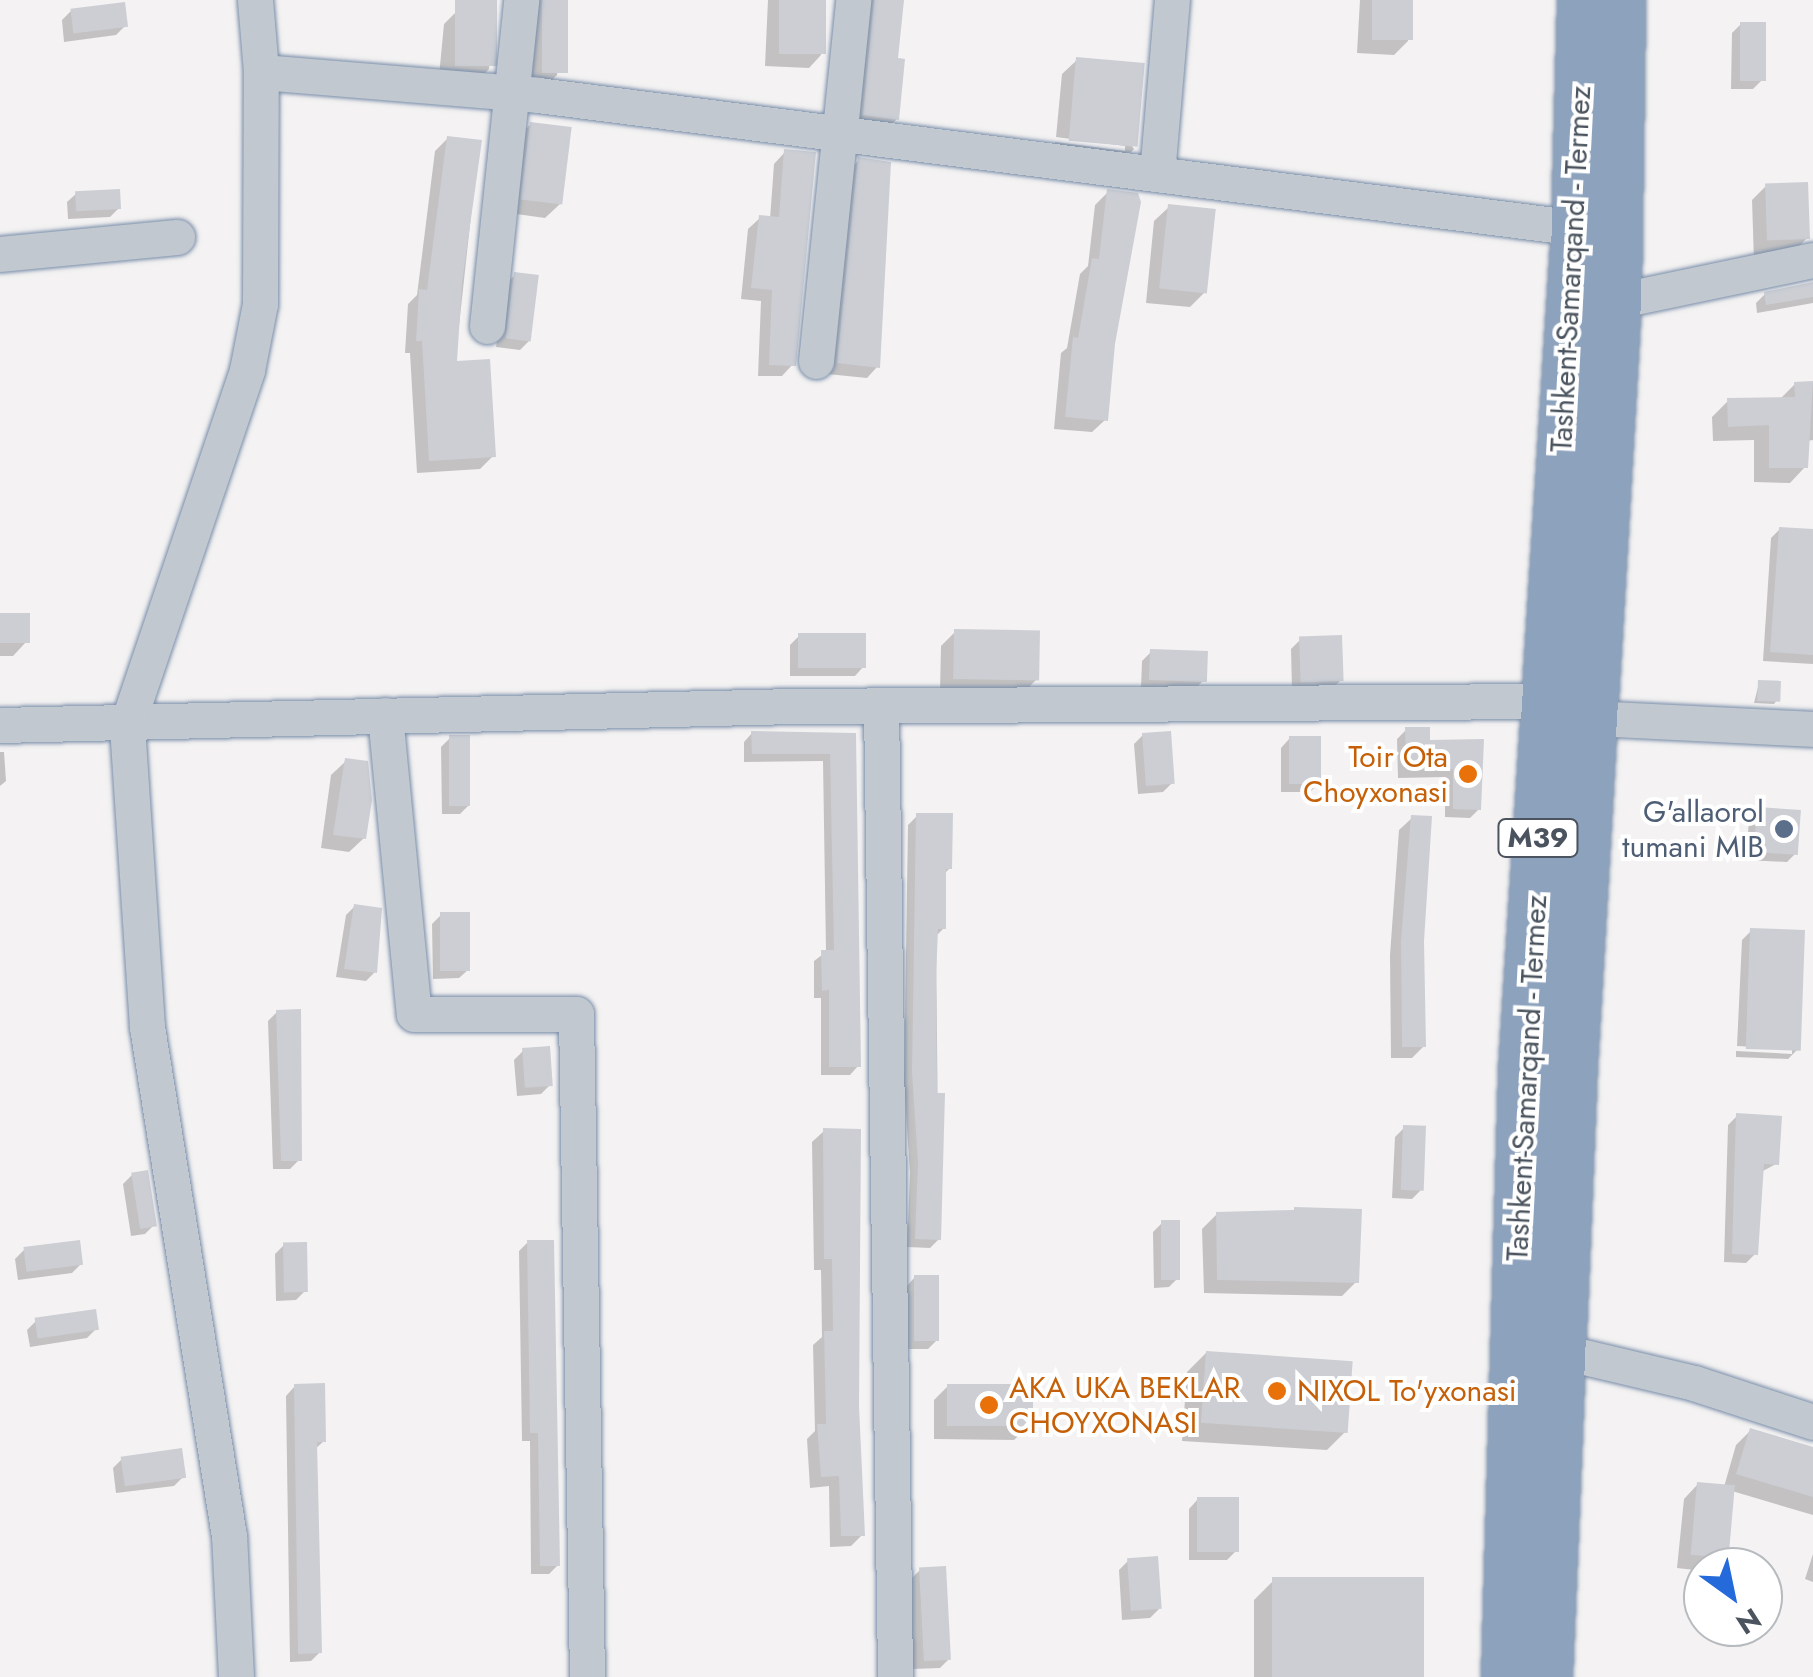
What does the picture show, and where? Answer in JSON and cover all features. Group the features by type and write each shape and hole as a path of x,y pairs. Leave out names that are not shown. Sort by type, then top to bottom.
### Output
{"highway":[{"name":"Tashkent-Samarqand - Termez","path":"1547,1677 1559,1351 1569,709 1566,389 1577,228 1583,0"},
{"name":"Tashkent-Samarqand - Termez","path":"1507,1677 1524,1072 1610,415 1616,301 1620,0"},
{"path":"1566,389 1580,380 1592,381 1600,389 1610,415"}],"street":[{"path":"236,1677 229,1536 146,1027 127,725 247,370 260,304 261,72 254,0"},
{"path":"487,326 520,0"},
{"path":"816,361 842,138 853,0"},
{"path":"1157,174 1172,0"},
{"path":"261,72 512,94 1577,228"},
{"path":"0,254 177,238"},
{"path":"1616,301 1813,260"},
{"path":"0,725 881,705 1569,709 1813,729"},
{"path":"881,705 894,1677"},
{"path":"385,715 414,1014 576,1014 587,1677"},
{"path":"1559,1351 1694,1383 1813,1422"}],"building":[{"path":"455,0 497,0 497,66 455,66"},
{"path":"542,0 568,0 568,73 542,73"},
{"path":"779,0 826,0 826,54 779,54"},
{"path":"874,0 904,0 898,58 905,59 899,120 863,115"},
{"path":"1372,0 1413,0 1413,40 1372,40"},
{"path":"125,2 128,27 73,34 70,9"},
{"path":"1740,22 1766,22 1766,81 1740,81"},
{"path":"1076,57 1145,63 1137,147 1069,141"},
{"path":"530,122 572,127 562,205 520,199"},
{"path":"447,136 482,140 462,283 457,361 490,359 496,457 429,461 422,341 416,341 419,289 427,290"},
{"path":"784,149 816,152 796,366 769,365 772,290 751,288 759,215 779,217"},
{"path":"858,157 891,162 880,368 837,363"},
{"path":"1808,182 1810,239 1767,240 1765,184"},
{"path":"120,189 121,209 76,211 75,191"},
{"path":"1107,189 1138,193 1141,202 1115,344 1108,421 1065,417 1073,337 1078,338 1092,258 1099,259"},
{"path":"1168,204 1216,209 1207,294 1159,289"},
{"path":"514,272 539,275 531,342 506,339"},
{"path":"1813,282 1813,297 1766,305 1764,292"},
{"path":"1813,381 1808,468 1769,468 1769,425 1728,427 1727,398 1795,397 1794,382"},
{"path":"1779,527 1813,529 1813,655 1770,652"},
{"path":"0,613 30,613 30,643 0,643"},
{"path":"954,629 1040,631 1039,680 953,679"},
{"path":"798,633 866,633 866,668 798,668"},
{"path":"1342,635 1344,681 1301,682 1299,637"},
{"path":"1150,649 1208,651 1207,682 1149,680"},
{"path":"1758,680 1781,681 1780,702 1757,701"},
{"path":"1405,727 1430,727 1430,740 1484,739 1481,810 1453,809 1453,769 1406,770"},
{"path":"751,731 856,733 861,1067 829,1067 829,990 822,991 821,950 834,950 830,754 752,754"},
{"path":"1171,731 1175,784 1146,786 1142,733"},
{"path":"449,735 470,735 470,806 449,806"},
{"path":"1289,736 1321,736 1321,784 1289,784"},
{"path":"345,758 368,761 372,800 366,839 333,835"},
{"path":"1757,807 1801,810 1798,855 1754,852"},
{"path":"916,813 953,813 952,869 946,869 946,929 938,929 936,978 937,1093 945,1093 941,1240 915,1239 918,1163 912,1072"},
{"path":"1411,815 1432,816 1424,941 1426,1047 1402,1047 1401,941"},
{"path":"354,904 382,908 377,973 344,969"},
{"path":"440,912 470,912 470,971 440,971"},
{"path":"1750,928 1805,930 1801,1051 1746,1049"},
{"path":"301,1009 302,1161 281,1161 276,1010"},
{"path":"550,1046 553,1086 525,1088 522,1048"},
{"path":"1736,1113 1782,1116 1779,1165 1764,1164 1758,1255 1732,1254"},
{"path":"1403,1125 1426,1126 1424,1191 1401,1190"},
{"path":"823,1128 861,1129 859,1406 865,1536 841,1536 839,1476 821,1477 817,1424 826,1424 824,1331 833,1331 832,1259 824,1259"},
{"path":"148,1170 157,1226 140,1229 131,1173"},
{"path":"1294,1207 1362,1209 1359,1283 1217,1280 1216,1212"},
{"path":"1161,1220 1180,1220 1180,1280 1161,1280"},
{"path":"80,1240 83,1265 26,1272 23,1247"},
{"path":"527,1240 554,1240 560,1566 540,1566 538,1433 530,1433"},
{"path":"283,1242 307,1242 308,1292 284,1292"},
{"path":"914,1275 939,1275 939,1341 914,1341"},
{"path":"96,1309 99,1330 38,1338 35,1318"},
{"name":"NIXOL To'yxonasi","path":"1206,1351 1353,1361 1348,1433 1201,1423"},
{"path":"325,1383 326,1442 317,1442 322,1653 298,1654 294,1384"},
{"name":"AKA UKA BEKLAR CHOYXONASI","path":"947,1384 1033,1384 1033,1426 947,1426"},
{"path":"1750,1428 1813,1447 1813,1497 1736,1474"},
{"path":"182,1448 186,1478 125,1486 121,1457"},
{"path":"1697,1482 1735,1485 1729,1547 1691,1547"},
{"path":"1197,1497 1239,1497 1239,1552 1197,1552"},
{"path":"1158,1556 1162,1609 1131,1611 1127,1558"},
{"path":"946,1566 951,1660 924,1661 919,1567"},
{"path":"1272,1577 1424,1577 1424,1677 1272,1677"}],"place":[{"name":"Toir Ota Choyxonasi","path":"1468,774"},
{"name":"G'allaorol tumani MIB","path":"1784,829"},
{"name":"NIXOL To'yxonasi","path":"1277,1391"},
{"name":"AKA UKA BEKLAR CHOYXONASI","path":"989,1405"}]}
